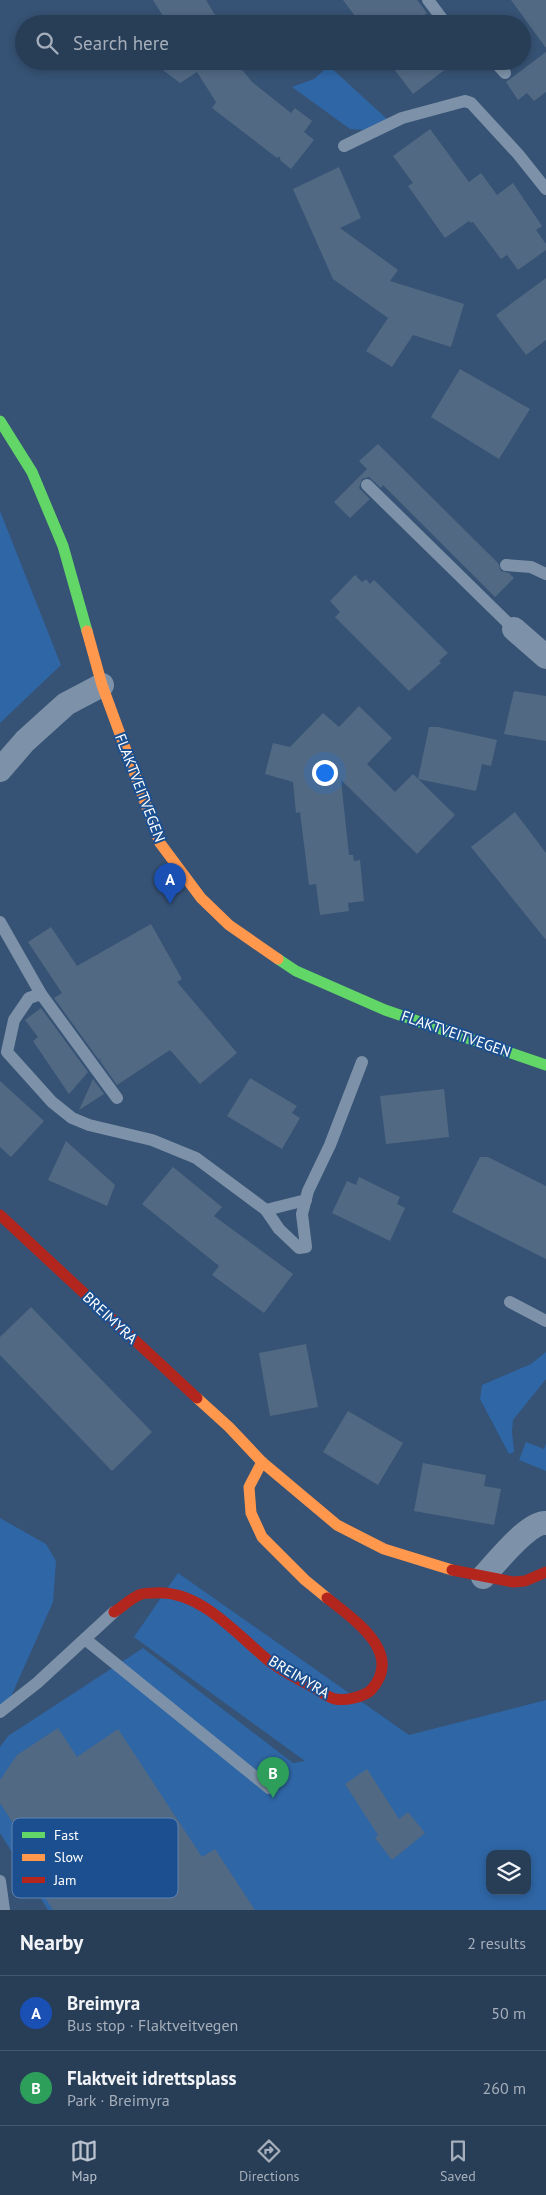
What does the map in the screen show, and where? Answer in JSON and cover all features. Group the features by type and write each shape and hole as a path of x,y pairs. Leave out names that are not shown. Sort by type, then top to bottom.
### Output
{"street":[{"name":"FLAKTVEITVEGEN","path":"0,421 32,472 63,546 102,685 160,843 201,898 229,925 296,971 384,1010 546,1065"},
{"path":"514,629 546,657"},
{"path":"0,770 25,741 66,704 102,685"},
{"name":"BREIMYRA","path":"0,1215 229,1427 262,1462 337,1524 384,1549 455,1571 513,1582 544,1577"},
{"name":"BREIMYRA","path":"114,1612 140,1594 164,1592 189,1600 217,1616 270,1661 291,1676 335,1699 354,1698 370,1691 382,1674 382,1657 374,1640 353,1619 306,1580 262,1537 251,1512 249,1487 262,1462"},
{"path":"483,1577 530,1528 544,1521"}],"lane":[{"path":"428,0 439,15"},
{"path":"344,146 402,118 465,101 470,103 498,132 546,189"},
{"path":"367,485 514,629"},
{"path":"506,565 531,567 546,574"},
{"path":"0,922 41,994 117,1098"},
{"path":"41,994 29,998 14,1020 7,1052 52,1102 72,1118 89,1125 152,1140 196,1158 266,1210 279,1229 299,1248 306,1247 302,1214 308,1191 330,1145 362,1062"},
{"path":"266,1210 306,1200"},
{"path":"510,1302 546,1321"},
{"path":"0,1712 37,1683 114,1612"},
{"path":"85,1639 269,1788"},
{"path":"0,1881 4,1910"}],"shaded area":[{"path":"324,70 333,70 387,119 365,130 350,129 292,87 314,79"},
{"path":"0,511 61,665 0,723"},
{"path":"546,1352 546,1379 513,1420 514,1452 509,1454 480,1399 482,1385 531,1364"},
{"path":"526,1442 544,1449 546,1443 546,1471 519,1460"},
{"path":"0,1518 46,1544 56,1561 53,1602 6,1708 0,1712"},
{"path":"178,1573 409,1735 546,1700 546,1910 48,1910 41,1898 178,1898 178,1818 12,1818 12,1852 0,1833 0,1747 8,1736 143,1648 293,1763 305,1761 134,1637"}],"building":[{"path":"153,0 206,0 215,15 162,15"},
{"path":"343,0 417,0 427,13 424,15 354,15"},
{"path":"511,0 546,0 546,48 531,27 531,15 522,15"},
{"path":"546,52 546,92 534,101 527,93 518,100 506,82 522,70 531,70 531,63"},
{"path":"163,70 242,70 252,82 291,113 295,108 312,121 304,132 314,140 291,169 281,161 279,156 277,158 212,108 216,102 197,72 180,83"},
{"path":"395,70 445,70 413,94"},
{"path":"430,129 469,182 481,173 497,195 513,183 542,226 536,230 546,244 546,250 518,270 507,255 501,259 473,222 469,221 445,238 408,186 413,183 393,156"},
{"path":"339,167 361,218 340,228 398,270 390,281 464,304 451,347 413,335 392,367 366,351 388,318 333,279 293,189"},
{"path":"546,278 546,340 526,355 496,315"},
{"path":"460,369 530,409 499,459 431,417"},
{"path":"378,444 498,563 501,571 509,573 514,578 495,597 383,485 381,488 369,477 362,479 359,488 370,499 350,518 334,502 367,469 359,461"},
{"path":"355,575 362,582 366,579 370,584 374,580 448,653 439,661 441,663 409,691 335,617 340,612 330,601"},
{"path":"514,691 546,696 546,741 504,734"},
{"path":"359,706 392,738 367,764 395,792 413,774 455,815 417,854 341,780 349,855 353,855 354,861 360,860 364,901 348,903 349,911 320,915 316,884 309,885 300,812 296,813 293,782 265,774 273,743 290,747 323,713 339,727"},
{"path":"429,727 438,727 497,740 491,766 482,764 476,791 418,779"},
{"path":"515,812 546,853 546,940 471,847"},
{"path":"151,924 182,979 177,982 237,1053 200,1084 170,1050 117,1085 100,1061 102,1058 99,1060 54,998 62,993 28,942 51,927 77,966"},
{"path":"41,1008 88,1072 69,1094 33,1041 38,1037 25,1020"},
{"path":"250,1078 297,1106 292,1113 300,1118 282,1149 227,1116"},
{"path":"93,1079 104,1094 79,1110"},
{"path":"0,1081 44,1121 11,1157 0,1147"},
{"path":"444,1089 449,1137 386,1144 380,1096"},
{"path":"66,1141 115,1185 107,1206 48,1180"},
{"path":"480,1157 488,1157 546,1186 546,1259 452,1212"},
{"path":"173,1167 222,1207 214,1216 293,1274 264,1313 212,1275 219,1266 142,1204"},
{"path":"359,1177 400,1197 397,1204 405,1208 390,1241 332,1213 347,1181 356,1185"},
{"path":"31,1307 152,1432 112,1471 0,1355 0,1337"},
{"path":"306,1344 318,1407 270,1416 259,1353"},
{"path":"348,1411 403,1443 378,1485 323,1452"},
{"path":"423,1463 486,1475 484,1486 501,1489 494,1525 414,1511"},
{"path":"58,1728 77,1757 118,1729 176,1818 12,1818 12,1821 0,1803 0,1780 17,1755"},
{"path":"367,1769 399,1819 408,1812 425,1833 392,1860 375,1838 378,1835 345,1784"},
{"path":"178,1820 202,1857 215,1849 255,1910 53,1910 45,1898 178,1898"}],"traffic: fast":[{"path":"0,421 32,472 63,546 87,631"},
{"path":"278,959 296,971 385,1010 546,1065"}],"traffic: slow":[{"path":"87,631 102,685 160,843 201,898 229,925 278,959"},
{"path":"197,1398 229,1427 262,1462 337,1525 384,1549 452,1570"},
{"path":"262,1462 249,1487 251,1513 262,1537 305,1580 327,1598"}],"traffic: jam":[{"path":"0,1215 197,1398"},
{"path":"452,1570 513,1582 525,1581 546,1572"},
{"path":"114,1612 142,1594 171,1594 187,1598 217,1616 269,1661 292,1676 328,1696 349,1699 371,1690 380,1676 382,1663 379,1650 372,1638 350,1616 327,1598"}],"place":[{"name":"Breimyra","path":"170,904"},
{"name":"Flaktveit idrettsplass","path":"273,1798"}]}
